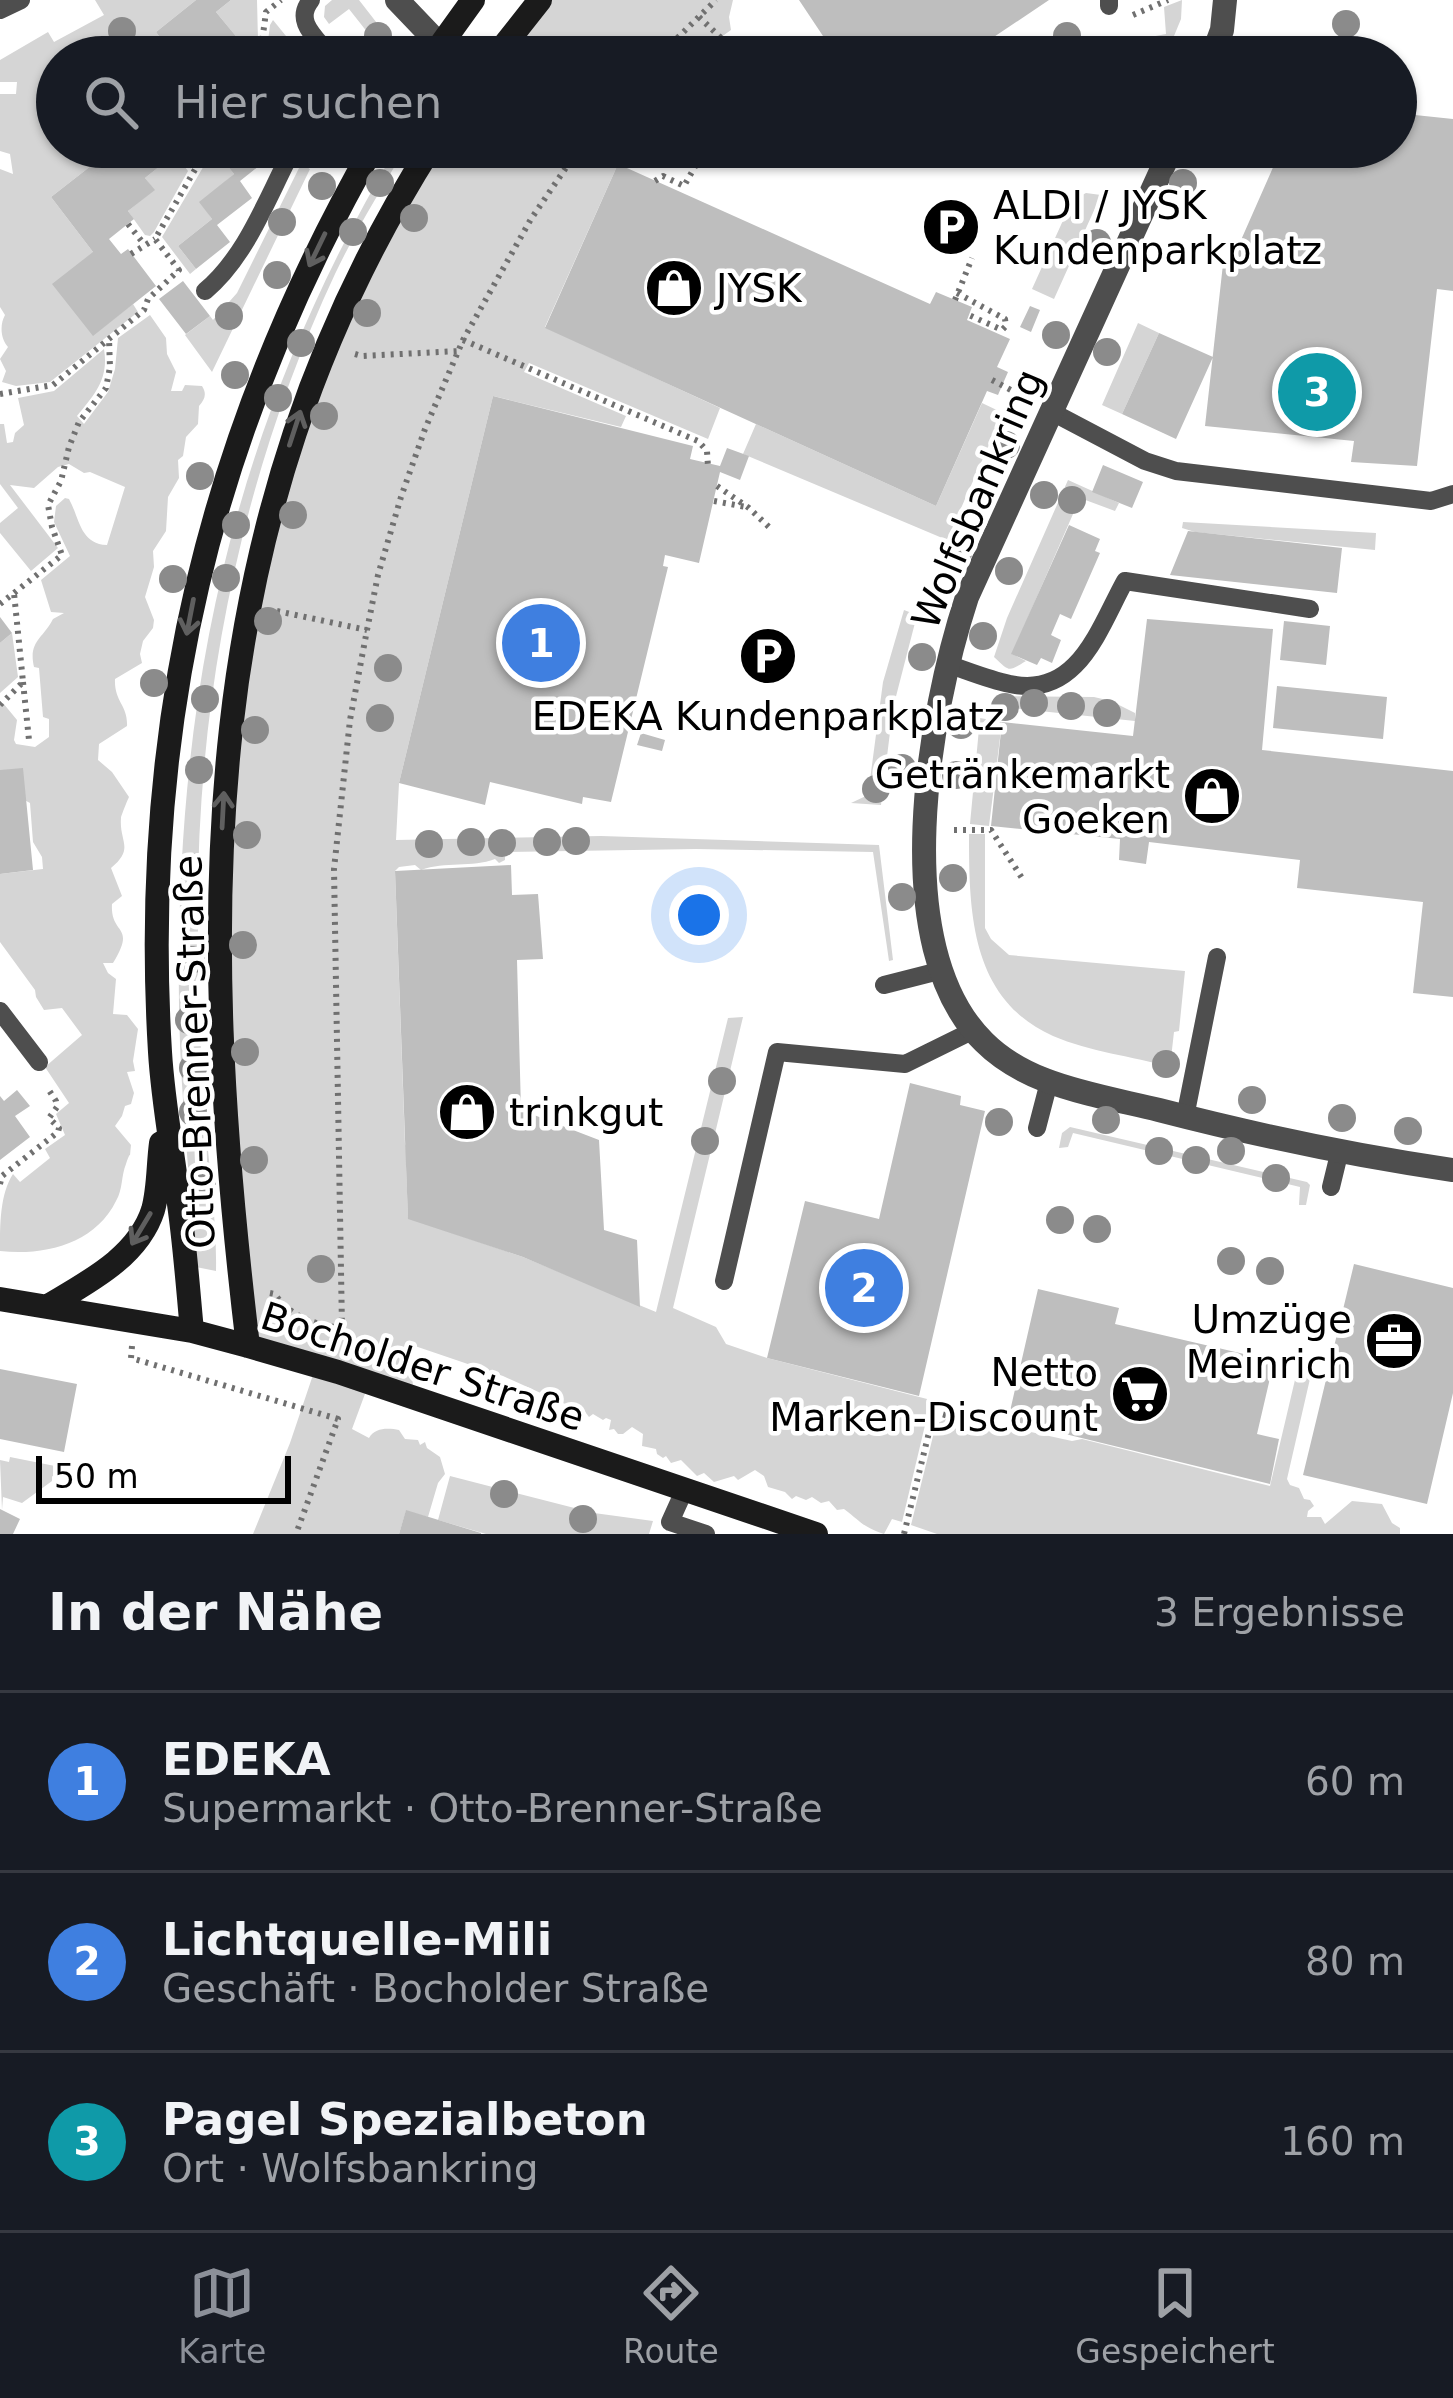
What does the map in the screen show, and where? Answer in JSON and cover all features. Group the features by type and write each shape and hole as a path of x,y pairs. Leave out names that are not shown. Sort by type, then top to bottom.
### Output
{"street":[{"path":"397,0 425,36"},
{"path":"447,36 473,0"},
{"path":"512,36 540,0"},
{"path":"1220,36 1229,2"},
{"name":"Otto-Brenner-Straße","path":"192,1331 179,1199 164,1116 157,964 168,747 191,607 256,387 317,247 361,168"},
{"name":"Otto-Brenner-Straße","path":"248,1346 227,1136 218,948 226,759 248,605 280,475 306,394 387,221 419,168"},
{"name":"Wolfsbankring","path":"1162,168 967,597 947,664 930,764 926,830 928,913 939,971 974,1030 1006,1060 1049,1082 1185,1117 1453,1170"},
{"path":"48,1306 105,1270 138,1238 149,1220 164,1116"},
{"name":"Bocholder Straße","path":"0,1299 192,1331 248,1346 816,1534"}],"lane":[{"path":"0,10 21,0"},
{"path":"311,0 303,19 316,36"},
{"path":"205,291 234,260 283,168"},
{"path":"1052,412 1145,461 1177,471 1431,501 1453,494"},
{"path":"947,664 1014,686 1055,681 1079,663 1125,581 1310,609"},
{"path":"1185,1117 1217,957"},
{"path":"884,985 939,971"},
{"path":"0,1011 39,1062"},
{"path":"724,1281 777,1052 905,1064 974,1030"},
{"path":"1037,1128 1049,1082"},
{"path":"1331,1187 1340,1150"},
{"path":"684,1491 667,1528 706,1534"}],"path":[{"path":"264,36 268,4 281,0"},
{"path":"680,36 716,0"},
{"path":"1110,10 1168,0"},
{"path":"699,17 719,36"},
{"path":"342,1328 334,869 350,720 367,630 401,497 463,340 531,219 566,168"},
{"path":"656,182 663,176 684,187 694,168"},
{"path":"131,254 155,239 195,169"},
{"path":"128,224 144,244"},
{"path":"0,394 53,385 144,310 148,299 179,270 155,239"},
{"path":"969,315 1002,330 1006,326 1005,319 956,296 972,258"},
{"path":"0,604 62,555 48,505 62,482 79,422 106,388 109,339"},
{"path":"463,340 698,441 706,451 708,467"},
{"path":"327,343 362,356 459,351"},
{"path":"992,380 1013,391"},
{"path":"717,486 770,528"},
{"path":"714,501 749,508"},
{"path":"14,593 29,740"},
{"path":"248,605 367,630"},
{"path":"0,705 23,682"},
{"path":"970,830 991,830 1022,878"},
{"path":"0,1184 2,1176 58,1132 49,1118 56,1101 40,1076 39,1062"},
{"path":"904,1534 934,1412 986,1426"},
{"path":"296,1534 336,1425"}],"shaded area":[{"path":"95,0 196,0 156,32 159,36 65,36 104,15"},
{"path":"231,0 257,0 258,36 236,36 216,12"},
{"path":"332,0 359,0 387,36 370,36 349,9 329,24 325,6"},
{"path":"540,0 733,0 731,30 723,36 512,36"},
{"path":"1182,0 1174,36 1156,36 1166,34 1164,7"},
{"path":"273,20 286,36 269,36"},
{"path":"36,39 36,168 88,168 51,197 93,252 93,335 133,304 138,312 50,382 16,386 2,382 6,371 0,359 8,347 0,307 0,169 13,174 10,154 0,151 0,94 16,94 17,82 0,82 0,60"},
{"path":"158,168 188,171 150,236 128,211 154,190 145,178"},
{"path":"203,168 229,168 234,174 201,203 212,219 178,246 196,269 190,274 162,237"},
{"path":"299,168 310,169 212,372 185,335 210,316 213,320 237,293"},
{"path":"386,168 394,168 335,274 301,352 248,514 214,681 204,766 198,936 216,1271 196,1267 183,1104 179,1005 188,776 203,666 225,560 255,455 294,352"},
{"path":"421,168 616,168 545,327 720,408 708,439 529,363 524,372 626,416 621,427 493,396 399,783 396,840 601,836 879,845 893,960 889,961 873,852 505,852 505,860 499,863 495,859 421,870 415,865 399,867 395,871 405,1144 411,1152 406,1164 408,1218 523,1257 656,1312 728,1018 743,1017 673,1308 716,1327 726,1344 931,1400 902,1522 892,1519 884,1534 844,1509 837,1510 829,1501 792,1499 768,1487 755,1470 738,1480 734,1476 714,1482 704,1473 697,1476 681,1460 671,1463 656,1449 642,1446 643,1434 632,1427 618,1434 609,1430 611,1420 589,1417 583,1409 503,1376 412,1345 413,1398 369,1383 352,1429 369,1438 378,1430 399,1430 405,1439 418,1440 420,1445 425,1442 440,1457 445,1474 428,1517 406,1511 399,1534 253,1534 316,1366 248,1346 222,816 280,475"},
{"path":"1086,193 1101,195 1054,299 1032,289 1070,205"},
{"path":"150,315 166,338 176,372 171,391 182,391 185,385 202,386 205,394 198,424 186,437 178,460 179,478 168,497 166,531 153,551 154,567 145,597 154,620 143,641 142,663 115,679 127,726 99,744 98,760 129,797 121,818 124,850 111,868 122,896 112,904 112,914 123,942 113,963 103,963 116,979 113,1014 127,1015 138,1029 135,1071 127,1072 134,1093 115,1126 131,1145 130,1155 118,1196 95,1228 51,1249 0,1251 3,1200 13,1174 20,1182 50,1158 45,1149 65,1135 56,1114 69,1103 45,1067 82,1035 62,1008 44,1010 0,942 0,874 43,869 33,842 30,803 0,778 0,705 17,720 16,744 35,747 49,737 33,651 53,619 64,613 51,612 41,580 70,556 54,522 56,506 69,499 86,535 107,545 125,487 69,464 58,467 34,488 10,485 58,548 31,571 0,533 0,523 18,508 0,484 0,424 4,424 7,443 13,442 24,425 18,398 54,391 104,349 102,378 77,416 84,424 108,392 118,338"},
{"path":"1138,323 1159,333 1122,414 1102,405"},
{"path":"982,403 1003,413 947,540 743,454 756,424 936,506"},
{"path":"1068,480 1119,503 1115,511 1080,498 1012,654 1026,661 1009,669 994,657"},
{"path":"1183,522 1376,533 1375,550 1195,532 1182,528"},
{"path":"904,610 917,615 893,708 881,805 851,803 868,795 883,682"},
{"path":"12,633 18,677 0,693 0,643"},
{"path":"1003,696 1094,697 1135,713 1135,721 1001,707"},
{"path":"980,718 1002,722 989,826 970,824"},
{"path":"969,834 985,834 985,928 1009,955 1185,971 1170,1067 1053,1036 1005,1000 980,950 970,893"},
{"path":"1070,1127 1307,1182 1306,1205 1299,1205 1300,1187 1073,1133 1068,1147 1059,1148 1062,1133"},
{"path":"1298,1367 1312,1370 1287,1479 1314,1506 1307,1517 1321,1517 1325,1524 1352,1501 1382,1504 1400,1534 937,1534 911,1525 936,1424 950,1412 969,1411 981,1421 1072,1441 1082,1439 1270,1486"},
{"path":"10,1457 60,1467 52,1481 22,1503 3,1497 2,1510 0,1460 9,1462"},
{"path":"450,1476 594,1513 653,1521 649,1534 486,1534 438,1520"}],"building":[{"path":"196,0 231,0 216,12 236,36 159,36 156,32"},
{"path":"799,0 1049,0 995,36 823,36"},
{"path":"1417,115 1453,119 1453,291 1437,289 1417,466 1351,462 1354,441 1205,426 1223,264 1230,265 1273,168 1417,168"},
{"path":"88,168 158,168 145,178 155,190 128,211 134,219 109,239 121,254 128,249 156,286 93,336 52,284 93,252 51,197"},
{"path":"229,168 256,168 240,181 252,198 217,225 230,242 196,269 178,246 212,219 199,202 234,174"},
{"path":"616,168 627,168 930,304 936,292 972,307 967,320 1010,339 997,367 1008,372 998,395 987,391 936,506 545,328"},
{"path":"183,281 210,316 186,334 159,299"},
{"path":"1030,306 1040,310 1031,332 1020,327"},
{"path":"1159,333 1213,357 1176,439 1122,414"},
{"path":"493,396 693,446 690,459 720,466 727,448 749,456 740,480 720,472 699,563 665,555 663,566 668,567 611,802 583,797 582,804 490,782 485,805 399,783"},
{"path":"1103,465 1143,482 1132,508 1092,492"},
{"path":"1069,525 1100,539 1095,551 1100,553 1071,619 1060,614 1051,635 1061,640 1052,663 1041,658 1037,665 1011,654"},
{"path":"1188,531 1342,548 1337,593 1170,575"},
{"path":"0,617 12,633 0,643"},
{"path":"1147,619 1273,629 1262,750 1453,771 1453,997 1413,993 1423,902 1297,888 1300,860 1149,842 1146,864 1119,860 1120,839 991,826 1002,722 1133,736"},
{"path":"1284,621 1330,626 1326,665 1280,660"},
{"path":"1277,686 1387,697 1383,739 1273,728"},
{"path":"641,733 665,740 662,751 637,745"},
{"path":"23,768 33,870 0,874 0,770"},
{"path":"511,865 512,895 538,894 543,959 517,960 521,1110 599,1140 604,1230 637,1240 640,1307 523,1257 408,1219 395,871"},
{"path":"910,1083 961,1096 960,1105 985,1111 919,1396 767,1358 805,1201 879,1219"},
{"path":"17,1090 30,1106 15,1116 30,1137 0,1160 0,1096 4,1101"},
{"name":"Umzüge Meinrich","path":"1354,1264 1453,1288 1453,1393 1427,1504 1303,1475"},
{"name":"Netto Marken-Discount","path":"1038,1289 1119,1308 1115,1324 1274,1361 1257,1434 1279,1439 1270,1484 1008,1420"},
{"path":"0,1369 77,1384 64,1452 0,1439"},
{"path":"0,1509 20,1519 13,1534 0,1534"},
{"path":"406,1510 481,1533 481,1534 399,1534"}],"place":[{"name":"ALDI / JYSK Kundenparkplatz","path":"951,227"},
{"name":"JYSK","path":"674,288"},
{"name":"Pagel Spezialbeton","path":"1317,392"},
{"name":"EDEKA","path":"541,643"},
{"name":"EDEKA Kundenparkplatz","path":"768,656"},
{"name":"Getränkemarkt Goeken","path":"1212,796"},
{"name":"trinkgut","path":"467,1112"},
{"name":"Lichtquelle-Mili","path":"864,1288"},
{"name":"Umzüge Meinrich","path":"1394,1341"},
{"name":"Netto Marken-Discount","path":"1140,1394"}]}
